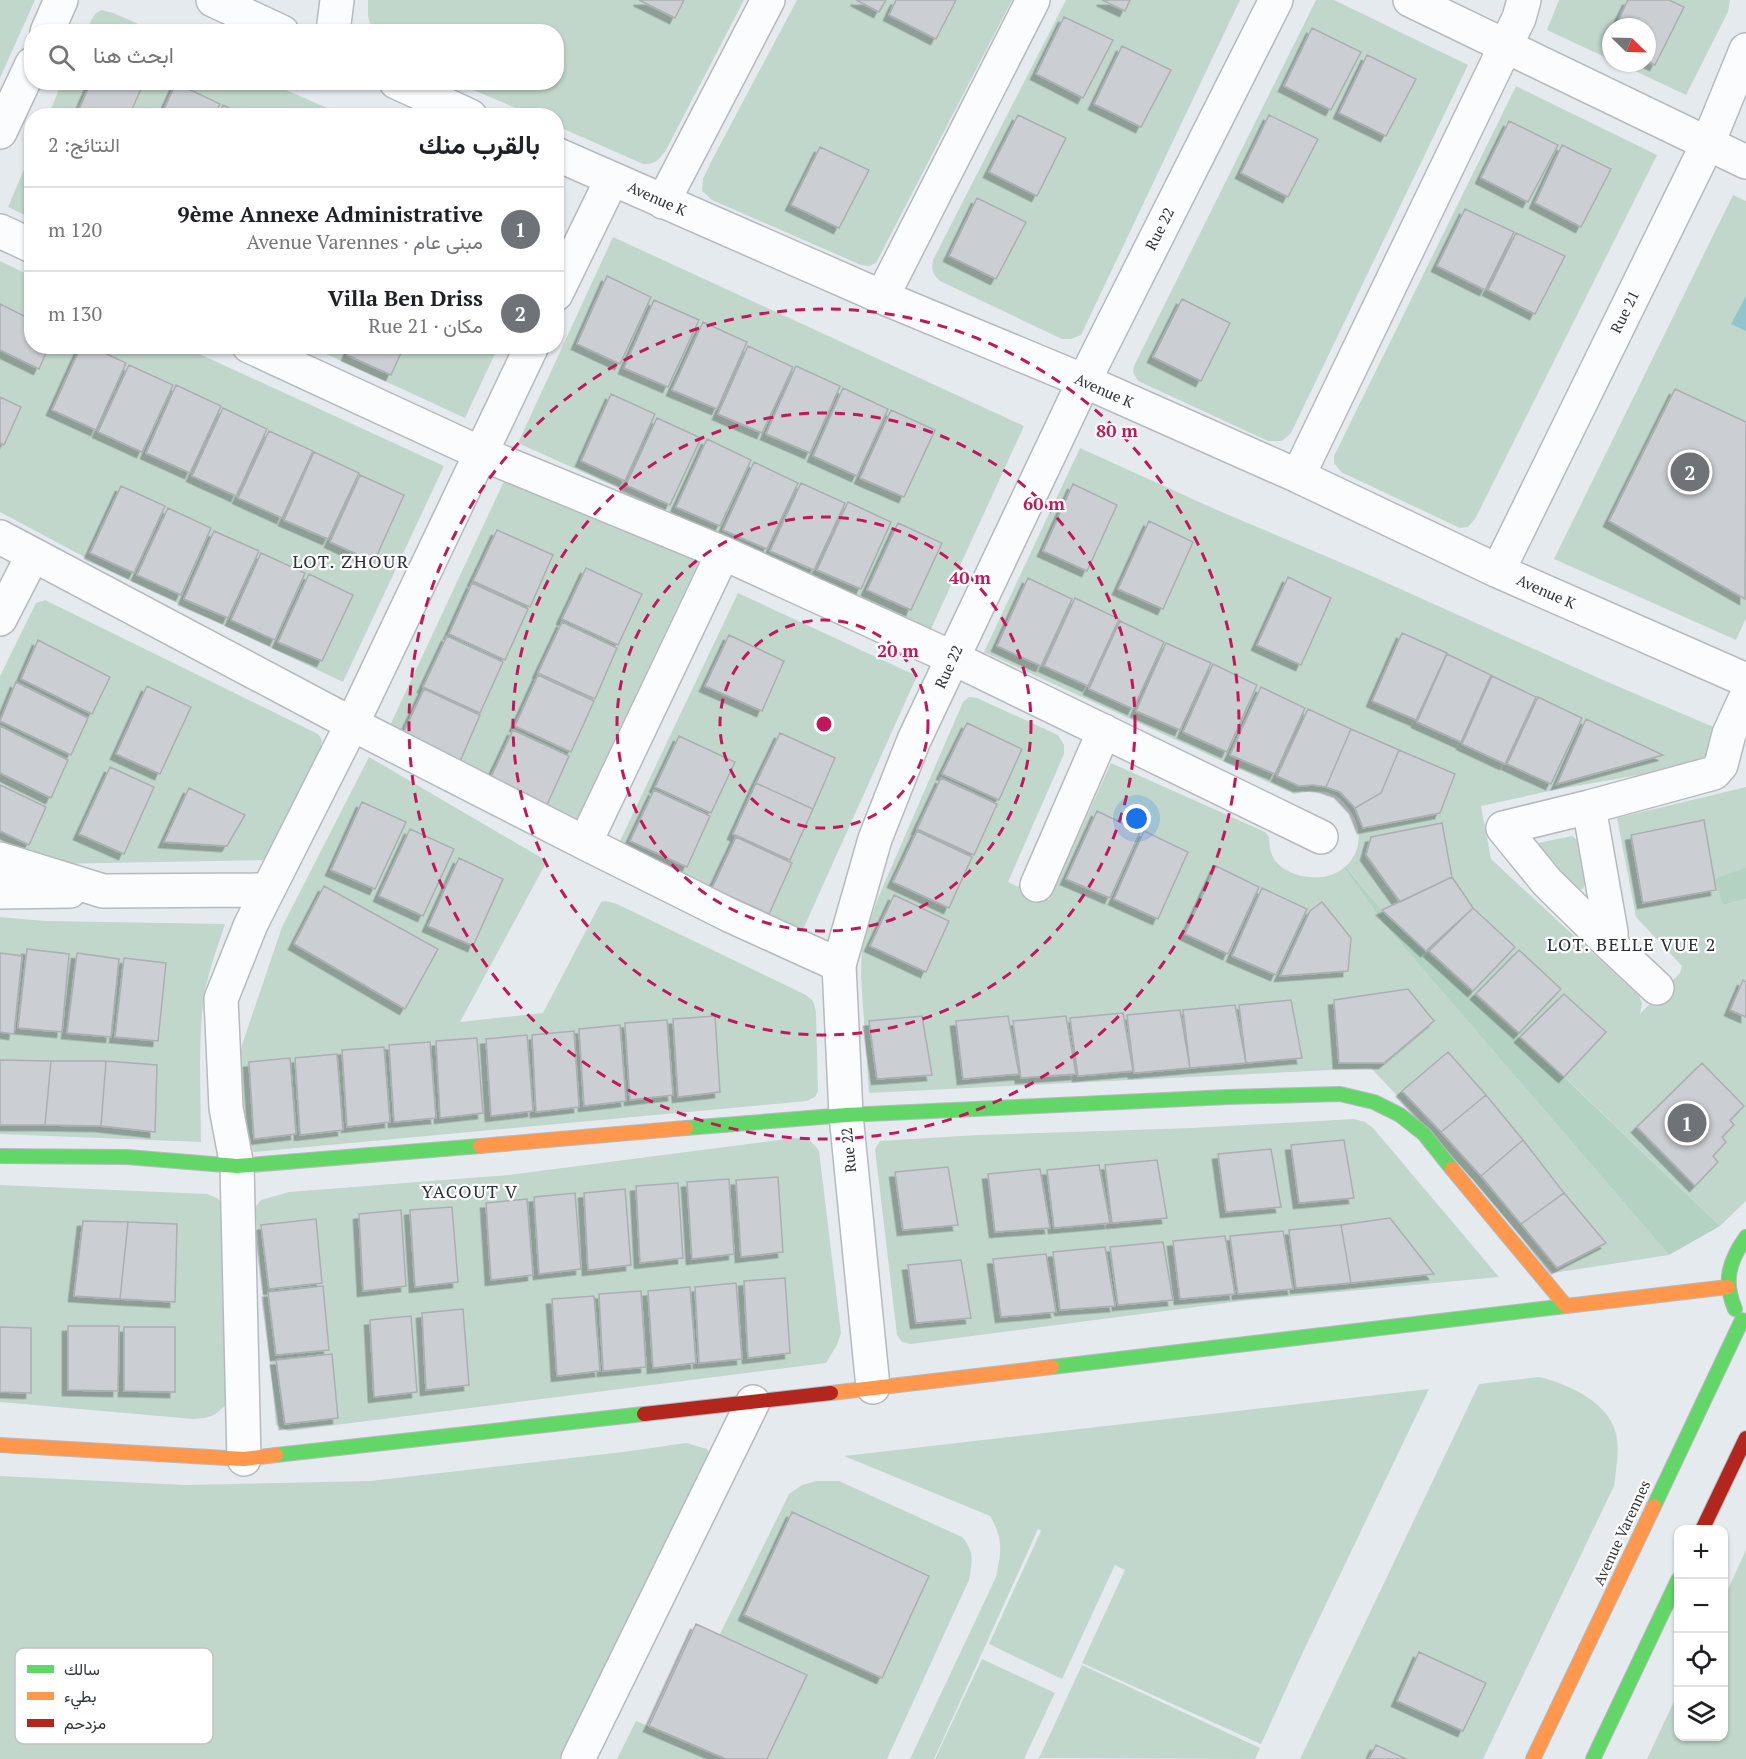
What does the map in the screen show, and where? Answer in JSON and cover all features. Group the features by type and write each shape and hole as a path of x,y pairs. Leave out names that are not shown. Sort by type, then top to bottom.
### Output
{"street":[{"path":"50,24 61,0"},
{"path":"334,24 337,0"},
{"path":"663,202 768,0"},
{"path":"882,297 1033,0"},
{"name":"Rue 22","path":"873,1388 846,1115 839,965 875,839 914,741 1083,381 1276,0"},
{"path":"1410,0 1746,162"},
{"path":"1298,476 1519,18 1524,0"},
{"path":"219,1 266,24"},
{"name":"Rue 21","path":"1498,571 1708,143 1746,50"},
{"path":"0,132 24,81"},
{"path":"413,90 453,108"},
{"name":"Avenue K","path":"564,158 1298,476 1498,571 1746,680"},
{"path":"564,278 612,179"},
{"path":"0,231 24,242"},
{"path":"266,354 480,453 723,553 953,658 1321,837"},
{"path":"244,1459 237,1166 226,1108 221,999 251,924 352,724 528,354"},
{"path":"0,537 352,724 585,843 729,915 839,965"},
{"path":"585,843 723,553"},
{"path":"0,619 33,555"},
{"path":"1657,988 1547,882 1503,828 1714,773 1721,765 1729,734 1746,697"},
{"path":"1037,885 1104,731"},
{"path":"1589,807 1611,932 1611,945"},
{"path":"0,859 103,891"},
{"path":"0,892 268,890"},
{"path":"0,1156 127,1157 237,1166 846,1115 1340,1094 1374,1102 1400,1115 1424,1134 1566,1306"},
{"path":"1744,1323 1732,1305 1728,1287 1729,1269 1735,1252 1746,1237"},
{"path":"0,1445 244,1459 753,1402 1728,1287"},
{"name":"Avenue Varennes","path":"1533,1759 1744,1323"},
{"path":"578,1759 753,1402"},
{"path":"1704,1525 1746,1438"},
{"path":"1593,1759 1674,1588"}],"green space":[{"path":"0,0 35,0 24,24 0,78"},
{"path":"368,0 744,0 666,150 657,161 651,164 643,164 564,129 564,108 516,108 473,90 564,90 564,24 370,24"},
{"path":"797,0 1012,0 876,263 869,266 861,265 712,200 702,191 703,179 712,160"},
{"path":"1066,0 1240,0 1081,335 1071,339 1062,339 940,281 934,274 932,266 933,260"},
{"path":"1316,0 1334,0 1468,65 1291,433 1282,441 1268,441 1138,381 1133,372"},
{"path":"1559,0 1730,0 1728,12 1686,95 1637,72 1656,72 1656,18 1602,18 1602,56 1547,30"},
{"path":"101,10 139,24 89,24 95,14"},
{"path":"1516,86 1657,155 1475,519 1468,527 1460,528 1341,472 1334,463 1334,456"},
{"path":"59,90 286,90 327,108 51,108"},
{"path":"24,169 24,215 8,207"},
{"path":"1733,195 1746,201 1746,618 1736,640 1554,559"},
{"path":"613,237 1024,426 931,629 518,443 559,354 564,354 564,343"},
{"path":"0,261 24,273 24,354 199,354 444,466 343,682 120,576 0,512"},
{"path":"326,354 495,354 465,418"},
{"path":"1080,448 1718,729 1706,763 1554,790 1481,806 1491,859 1639,996 1642,1003 1640,1014 1680,973 1682,966 1636,917 1617,818 1746,787 1746,867 1715,879 1723,905 1746,899 1746,1201 1720,1226 1574,1086 1386,915 1348,869 1346,871 1384,924 1669,1255 1553,1273 1433,1134 1371,1068 869,1093 861,977 862,944 878,898 963,702 969,697 977,698 1058,735 1064,745 1064,754 1008,882 1049,900 1111,763 1265,832 1269,837 1274,859 1282,867 1297,875 1319,877 1333,874 1345,867 1353,857 1358,845 1358,831 1354,818 1335,795 1318,791 1294,794 984,652"},
{"path":"505,479 700,559 575,823 386,734"},
{"path":"738,593 917,676 801,934 619,843"},
{"path":"45,600 318,734 322,740 321,748 264,860 51,864 0,839 0,676 36,603"},
{"path":"369,757 547,861 460,1022 543,1013 601,902 606,901 617,904 806,995 813,1001 816,1012 818,1091 815,1097 807,1101 253,1152 241,1084 242,1045 282,927"},
{"path":"1572,836 1580,842 1587,878 1583,889 1577,890 1533,844"},
{"path":"1346,867 1386,915 1564,1077 1720,1226 1669,1255 1384,924 1344,868"},
{"path":"1746,867 1746,899 1723,905 1714,879"},
{"path":"0,917 45,921 225,924 209,973 201,1021 201,1142 0,1134"},
{"path":"1354,1119 1365,1122 1373,1128 1499,1277 1242,1301 911,1344 902,1342 897,1335 875,1149 880,1141"},
{"path":"794,1138 809,1141 819,1151 841,1333 826,1363 288,1431 276,1425 255,1207 261,1200 289,1192 508,1175"},
{"path":"0,1185 207,1194 217,1198 222,1203 228,1402 224,1407 213,1415 193,1419 0,1402"},
{"path":"1539,1377 1576,1390 1598,1406 1607,1416 1614,1427 1617,1439 1614,1486 1483,1759 1300,1759 1479,1384"},
{"path":"1429,1389 1261,1744 1082,1663 1125,1570 1115,1565 1062,1679 989,1644 1041,1531 1038,1529 934,1759 910,1759 996,1577 1000,1553 998,1532 990,1516 844,1456"},
{"path":"686,1443 707,1449 711,1459 567,1759 0,1759 0,1476 184,1485 370,1481"},
{"path":"816,1481 839,1481 962,1537 971,1552 969,1580 887,1759 617,1759 636,1721 670,1735 789,1494 802,1485"},
{"path":"1746,1550 1746,1759 1647,1759 1674,1702 1674,1741 1728,1741 1728,1589"},
{"path":"982,1659 1055,1693 1024,1759 935,1759"},
{"path":"1082,1665 1260,1748 1255,1759 1039,1758"}],"water":[{"path":"1746,296 1746,331 1731,324"}],"building":[{"path":"639,0 684,0 675,18"},
{"path":"856,0 886,0 879,12"},
{"path":"896,0 956,0 936,39 889,15"},
{"path":"1102,0 1130,0 1125,11"},
{"path":"1628,0 1669,0 1684,7 1656,63 1656,18 1619,18"},
{"path":"1064,17 1113,40 1083,98 1036,74"},
{"path":"1312,28 1361,52 1331,110 1284,86"},
{"path":"1122,46 1171,70 1141,127 1094,104"},
{"path":"1367,55 1416,79 1386,136 1339,113"},
{"path":"87,90 140,90 133,108 80,108"},
{"path":"173,90 191,90 220,104 218,108 165,108"},
{"path":"1018,115 1066,138 1037,196 989,172"},
{"path":"1269,115 1318,139 1288,197 1241,173"},
{"path":"1509,121 1558,145 1528,202 1481,178"},
{"path":"1562,145 1611,169 1581,227 1535,203"},
{"path":"820,147 869,170 839,228 791,205"},
{"path":"977,198 1026,222 996,279 949,256"},
{"path":"1465,209 1514,232 1485,290 1437,266"},
{"path":"1516,233 1565,256 1535,314 1488,290"},
{"path":"607,276 651,297 620,364 577,344"},
{"path":"1182,299 1230,323 1201,381 1153,357"},
{"path":"654,300 699,320 668,387 624,368"},
{"path":"0,304 24,316 24,354 46,354 39,369 0,350"},
{"path":"703,322 747,342 717,409 672,390"},
{"path":"748,346 793,367 762,433 718,414"},
{"path":"77,354 107,354 126,363 96,430 52,410"},
{"path":"347,354 400,354 391,375"},
{"path":"129,365 173,385 142,452 98,432"},
{"path":"796,366 840,386 810,453 766,434"},
{"path":"176,385 221,406 190,473 146,453"},
{"path":"843,388 888,409 857,476 813,456"},
{"path":"1675,389 1746,422 1745,599 1609,521"},
{"path":"611,394 655,414 625,481 581,461"},
{"path":"0,397 21,407 4,445 0,443"},
{"path":"223,408 267,429 236,496 192,476"},
{"path":"891,410 935,430 904,497 860,478"},
{"path":"657,418 701,438 670,505 626,485"},
{"path":"269,431 313,451 282,518 238,498"},
{"path":"707,439 751,460 720,526 676,507"},
{"path":"314,452 359,473 328,539 284,520"},
{"path":"754,462 798,483 767,549 723,530"},
{"path":"360,475 404,495 374,562 330,542"},
{"path":"801,483 845,503 814,570 770,551"},
{"path":"1073,484 1117,505 1087,571 1043,551"},
{"path":"121,486 165,506 134,573 90,553"},
{"path":"848,502 891,522 861,589 817,570"},
{"path":"168,508 211,528 181,595 137,575"},
{"path":"1149,521 1193,542 1163,609 1118,589"},
{"path":"898,523 942,543 911,610 867,590"},
{"path":"497,530 553,555 530,607 473,581"},
{"path":"214,531 259,551 228,618 184,599"},
{"path":"261,553 305,573 275,640 231,620"},
{"path":"586,568 642,594 618,645 562,619"},
{"path":"309,574 353,595 322,661 278,642"},
{"path":"1288,577 1331,598 1301,665 1257,645"},
{"path":"1028,578 1072,599 1041,666 997,646"},
{"path":"472,583 528,609 505,660 449,634"},
{"path":"1075,598 1119,619 1088,686 1044,666"},
{"path":"1120,621 1164,642 1133,709 1089,689"},
{"path":"562,622 617,648 595,699 538,673"},
{"path":"1402,633 1447,653 1416,720 1372,701"},
{"path":"729,635 784,661 762,711 705,686"},
{"path":"447,636 503,662 480,713 423,687"},
{"path":"38,640 110,677 92,714 21,679"},
{"path":"1166,643 1211,663 1180,730 1136,711"},
{"path":"1447,654 1491,675 1461,742 1417,722"},
{"path":"1213,664 1257,685 1227,752 1183,732"},
{"path":"538,675 594,701 571,752 515,726"},
{"path":"1492,676 1536,697 1505,764 1462,744"},
{"path":"16,682 88,718 71,755 0,721"},
{"path":"147,686 191,707 160,774 116,754"},
{"path":"1261,687 1305,708 1275,774 1230,755"},
{"path":"424,689 480,715 458,766 400,740"},
{"path":"1538,697 1582,718 1551,784 1507,764"},
{"path":"1308,709 1351,729 1326,787 1299,786 1277,776"},
{"path":"1586,719 1663,755 1557,784"},
{"path":"967,723 1022,749 999,800 942,774"},
{"path":"0,726 68,760 51,798 0,773"},
{"path":"1351,729 1399,750 1381,793 1355,808 1340,792 1326,787"},
{"path":"513,730 569,756 546,807 489,781"},
{"path":"780,733 835,758 813,809 756,783"},
{"path":"679,736 735,762 711,813 655,787"},
{"path":"1399,750 1455,774 1440,813 1363,828 1355,808 1381,793"},
{"path":"110,767 154,787 124,854 79,834"},
{"path":"941,778 997,804 974,855 917,829"},
{"path":"756,783 813,809 790,860 733,834"},
{"path":"0,785 46,807 29,845 0,831"},
{"path":"189,788 245,815 227,846 164,842"},
{"path":"654,790 710,816 687,867 630,841"},
{"path":"362,802 406,822 375,889 331,870"},
{"path":"1097,811 1140,832 1110,898 1066,879"},
{"path":"1704,820 1716,890 1643,903 1631,835"},
{"path":"1442,823 1452,877 1400,902 1366,855 1371,837"},
{"path":"410,829 454,849 423,916 379,896"},
{"path":"917,831 972,857 949,908 893,882"},
{"path":"1144,831 1188,852 1158,919 1114,899"},
{"path":"736,837 792,863 769,914 712,888"},
{"path":"459,858 503,879 473,946 428,926"},
{"path":"1216,866 1259,887 1228,954 1185,934"},
{"path":"1452,877 1473,908 1426,951 1382,910"},
{"path":"324,886 438,949 405,1009 294,944"},
{"path":"1262,888 1307,909 1276,975 1232,956"},
{"path":"894,895 949,921 926,972 870,946"},
{"path":"1322,902 1351,938 1348,971 1280,976 1310,911"},
{"path":"1473,908 1515,947 1473,991 1429,951"},
{"path":"27,949 69,954 62,1032 18,1028"},
{"path":"1519,950 1561,989 1519,1033 1476,994"},
{"path":"0,953 22,956 14,1034 0,1032"},
{"path":"77,953 119,959 111,1037 67,1033"},
{"path":"124,958 166,963 158,1041 115,1037"},
{"path":"1743,980 1746,982 1746,1017 1730,1010"},
{"path":"1408,989 1434,1021 1384,1063 1339,1063 1334,1000"},
{"path":"1564,994 1606,1032 1564,1077 1520,1037"},
{"path":"1291,1000 1302,1058 1246,1063 1239,1005"},
{"path":"1235,1005 1246,1063 1190,1068 1183,1010"},
{"path":"1180,1010 1190,1068 1134,1073 1127,1015"},
{"path":"1123,1013 1133,1071 1078,1076 1070,1018"},
{"path":"715,1016 720,1092 678,1097 673,1019"},
{"path":"922,1016 932,1075 877,1079 869,1021"},
{"path":"1008,1016 1019,1074 963,1079 956,1021"},
{"path":"1066,1016 1076,1074 1021,1078 1013,1021"},
{"path":"667,1020 673,1095 630,1100 625,1023"},
{"path":"620,1025 626,1101 584,1106 579,1029"},
{"path":"574,1031 579,1107 536,1112 532,1035"},
{"path":"527,1035 533,1111 491,1116 486,1039"},
{"path":"477,1038 483,1113 440,1118 436,1041"},
{"path":"430,1042 436,1118 394,1122 389,1045"},
{"path":"384,1047 390,1122 347,1127 342,1050"},
{"path":"1448,1052 1486,1095 1441,1132 1402,1091"},
{"path":"337,1054 343,1130 300,1135 295,1058"},
{"path":"290,1058 296,1134 254,1139 249,1062"},
{"path":"0,1060 51,1061 45,1125 0,1125"},
{"path":"51,1061 106,1061 101,1126 45,1125"},
{"path":"106,1061 157,1065 155,1132 101,1126"},
{"path":"1702,1063 1744,1106 1730,1120 1734,1125 1722,1137 1726,1142 1713,1156 1718,1162 1695,1186 1637,1127"},
{"path":"1486,1095 1523,1140 1481,1176 1441,1132"},
{"path":"1344,1140 1354,1198 1299,1203 1291,1145"},
{"path":"1523,1140 1564,1193 1521,1224 1481,1176"},
{"path":"1271,1149 1281,1207 1226,1212 1218,1154"},
{"path":"1157,1160 1167,1218 1112,1223 1105,1165"},
{"path":"1099,1165 1110,1223 1054,1228 1047,1170"},
{"path":"948,1167 958,1225 903,1230 895,1172"},
{"path":"1040,1169 1050,1228 995,1232 988,1174"},
{"path":"778,1177 783,1252 741,1257 736,1180"},
{"path":"729,1179 734,1254 692,1259 687,1182"},
{"path":"678,1183 683,1258 640,1263 636,1186"},
{"path":"625,1189 631,1265 588,1270 584,1193"},
{"path":"575,1193 581,1269 539,1274 534,1197"},
{"path":"1564,1193 1606,1243 1557,1268 1521,1224"},
{"path":"527,1199 533,1275 491,1280 486,1203"},
{"path":"452,1207 458,1282 415,1287 410,1210"},
{"path":"401,1210 406,1286 363,1291 359,1214"},
{"path":"1390,1218 1434,1274 1351,1283 1341,1225"},
{"path":"316,1219 322,1283 269,1289 261,1225"},
{"path":"83,1221 128,1222 120,1299 74,1296"},
{"path":"128,1222 177,1224 175,1302 120,1299"},
{"path":"1341,1225 1351,1283 1296,1288 1289,1230"},
{"path":"1283,1231 1293,1289 1238,1294 1230,1236"},
{"path":"1225,1236 1235,1294 1180,1299 1173,1241"},
{"path":"1163,1242 1173,1300 1118,1305 1110,1247"},
{"path":"1105,1247 1115,1306 1060,1310 1053,1252"},
{"path":"1046,1254 1056,1312 1001,1317 993,1259"},
{"path":"961,1260 971,1318 916,1323 908,1265"},
{"path":"785,1278 790,1353 748,1358 744,1281"},
{"path":"736,1283 742,1359 699,1363 695,1287"},
{"path":"323,1286 329,1350 276,1355 268,1292"},
{"path":"690,1287 696,1363 653,1368 648,1291"},
{"path":"641,1291 646,1367 603,1371 599,1294"},
{"path":"594,1296 600,1371 557,1376 552,1299"},
{"path":"463,1309 469,1385 426,1390 422,1313"},
{"path":"411,1316 417,1392 374,1397 370,1320"},
{"path":"68,1326 119,1326 118,1391 68,1390"},
{"path":"0,1327 31,1328 31,1393 0,1392"},
{"path":"124,1327 175,1327 175,1392 124,1391"},
{"path":"332,1354 338,1418 285,1424 276,1360"},
{"path":"792,1512 929,1576 882,1678 744,1615"},
{"path":"696,1624 807,1675 767,1759 726,1759 649,1726"},
{"path":"1419,1652 1486,1683 1463,1731 1397,1701"},
{"path":"1376,1745 1406,1759 1369,1759"}],"traffic: fast":[{"path":"686,1128 846,1115 1340,1094 1374,1102 1400,1115 1424,1134 1452,1169"},
{"path":"0,1156 127,1157 237,1166 480,1146"},
{"path":"1735,1309 1729,1289 1730,1272 1735,1254 1746,1237"},
{"path":"1052,1367 1566,1306"},
{"path":"1654,1506 1742,1320"},
{"path":"276,1455 644,1414"},
{"path":"1593,1759 1674,1588"}],"traffic: slow":[{"path":"480,1146 686,1128"},
{"path":"1452,1169 1566,1306 1728,1287"},
{"path":"831,1393 1052,1367"},
{"path":"0,1445 244,1459 276,1455"},
{"path":"1533,1759 1654,1506"}],"traffic: jam":[{"path":"644,1414 831,1393"},
{"path":"1704,1525 1746,1438"}],"place":[{"name":"Villa Ben Driss","path":"1690,472"},
{"name":"9ème Annexe Administrative","path":"1687,1123"}],"district":[{"name":"LOT. ZHOUR","path":"351,562"},
{"name":"LOT. BELLE VUE 2","path":"1632,945"},
{"name":"YACOUT V","path":"470,1192"}]}
